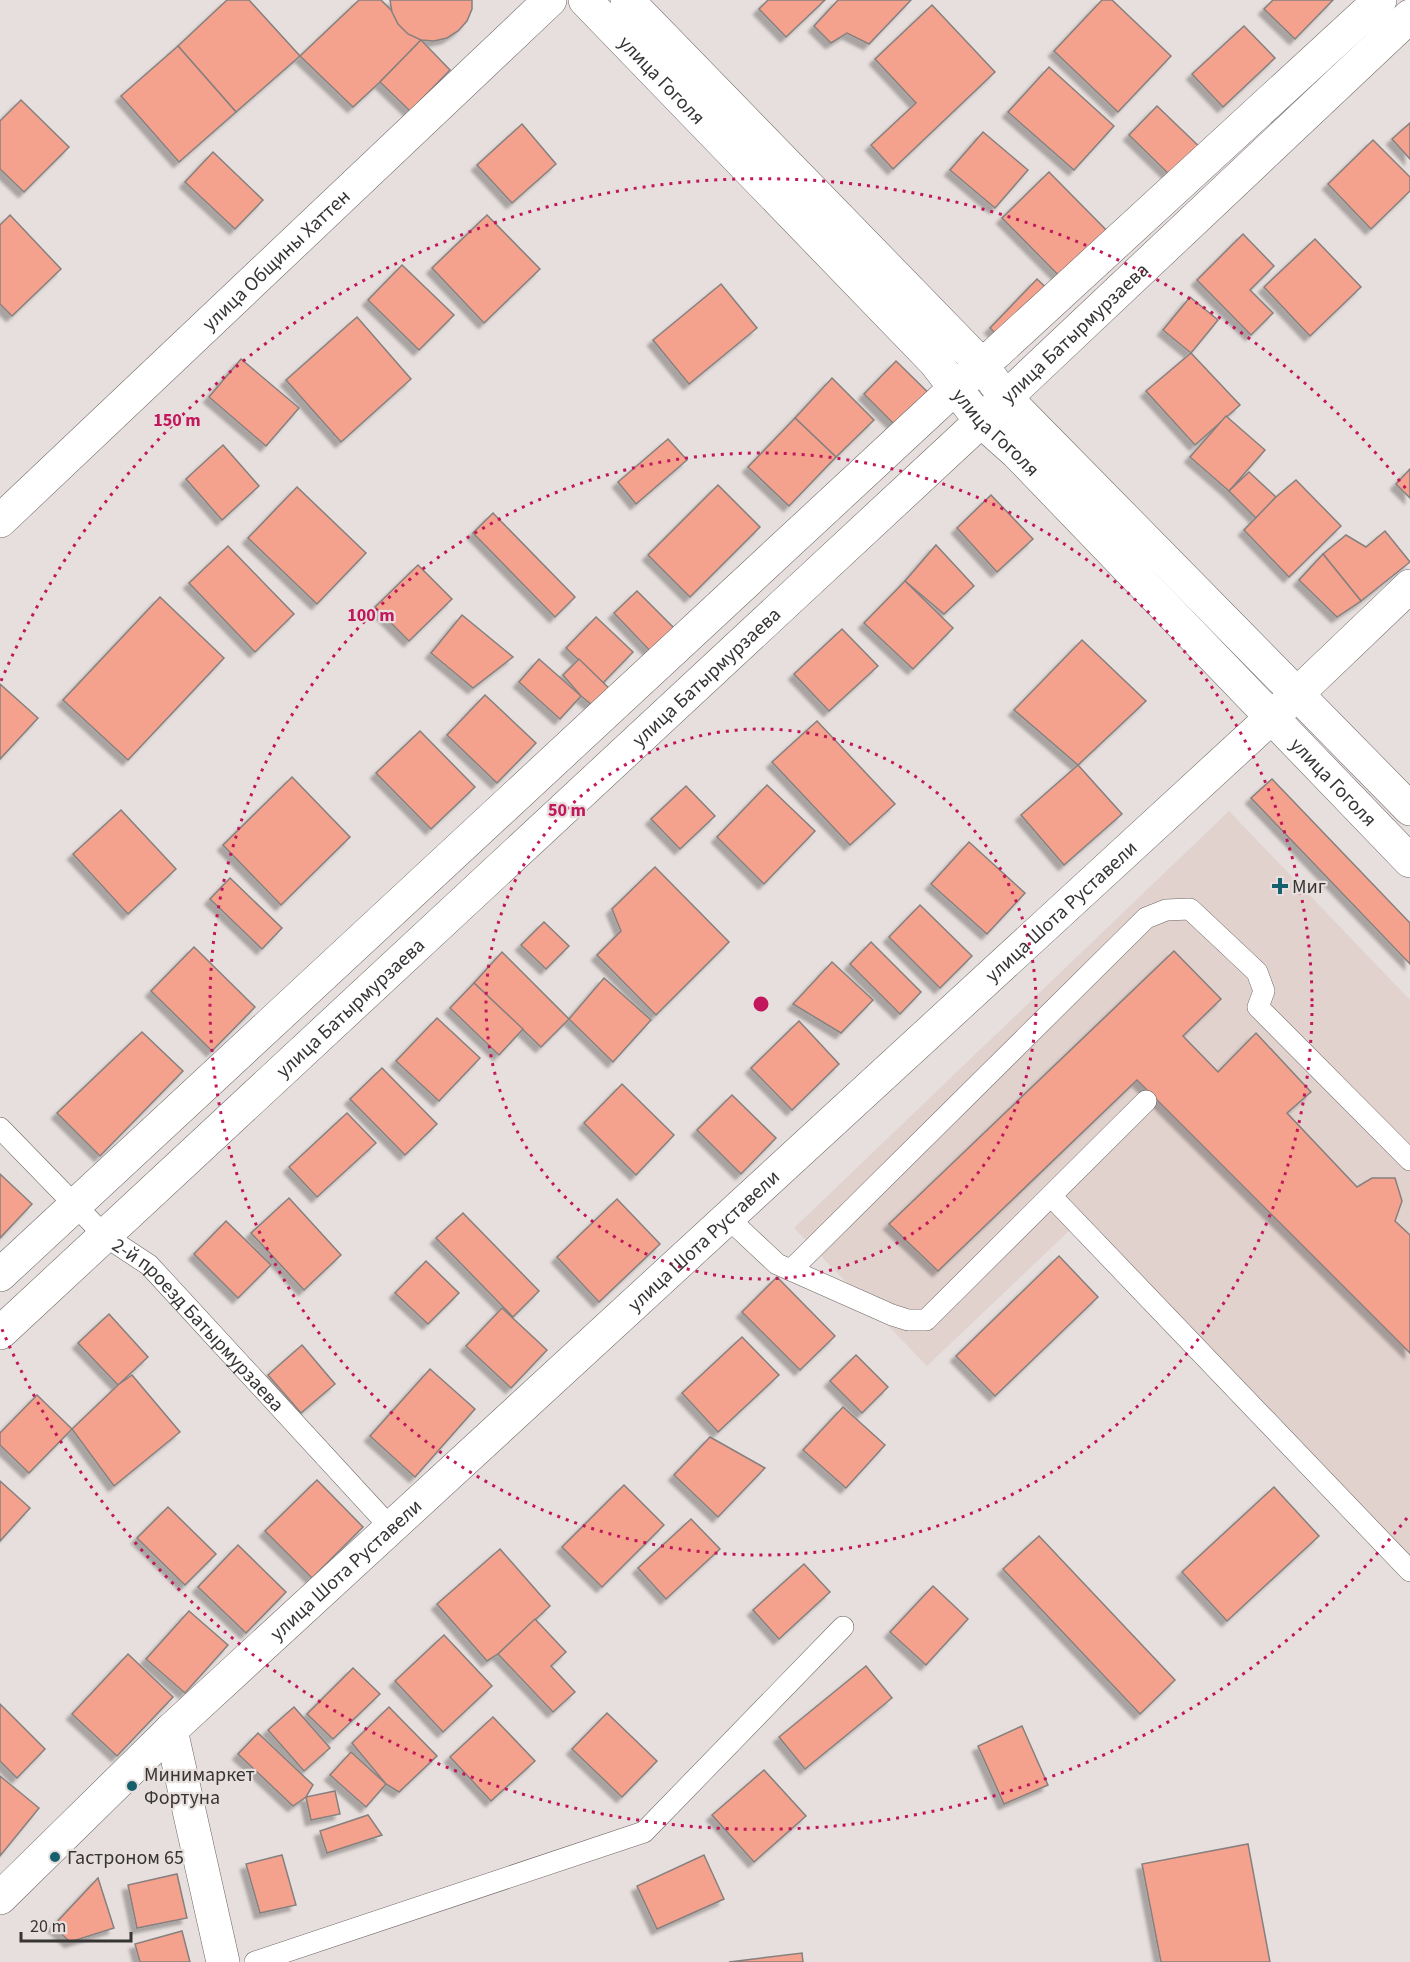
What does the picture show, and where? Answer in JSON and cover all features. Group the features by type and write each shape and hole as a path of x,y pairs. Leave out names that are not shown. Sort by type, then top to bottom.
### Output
{"street":[{"name":"улица Общины Хаттен","path":"0,521 550,0"},
{"name":"улица Гоголя","path":"585,0 935,362 981,422 1017,453 1410,861"},
{"name":"улица Гоголя","path":"627,0 981,364 1005,397 1410,809"},
{"name":"улица Батырмурзаева","path":"0,1275 954,388 1005,345 1380,0"},
{"name":"улица Батырмурзаева","path":"0,1333 981,422 1410,16"},
{"name":"улица Шота Руставели","path":"0,1898 171,1730 1298,693 1410,586"},
{"path":"171,1730 223,1962"}],"lane":[{"path":"791,1270 1146,918 1167,910 1190,909 1257,972 1264,991 1258,1007 1410,1160"},
{"path":"728,1218 777,1264 892,1314 908,1320 926,1320 1146,1101"},
{"name":"2-й проезд Батырмурзаева","path":"0,1128 105,1236 149,1265 391,1528"},
{"path":"1052,1197 1410,1571"},
{"path":"255,1962 644,1832 843,1627"}],"shaded area":[{"path":"1229,811 1410,1000 1410,1583 1071,1229 927,1366 794,1228"}],"building":[{"path":"227,0 249,0 300,56 236,112 178,46"},
{"path":"359,0 381,0 421,40 353,107 300,56"},
{"path":"390,0 472,0 472,9 467,21 447,38 434,41 421,40 408,34 398,24 392,12"},
{"path":"768,0 825,0 786,37 759,9"},
{"path":"838,0 911,0 869,44 847,33 831,43 814,26"},
{"path":"1102,0 1112,0 1171,56 1118,112 1054,51"},
{"path":"1273,0 1333,0 1295,39 1264,9"},
{"path":"932,5 995,72 893,169 871,145 916,103 875,59"},
{"path":"1244,26 1275,58 1223,107 1192,74"},
{"path":"421,40 450,70 410,111 380,82"},
{"path":"178,46 236,112 179,162 121,96"},
{"path":"1049,67 1114,126 1074,170 1008,112"},
{"path":"21,100 69,147 24,192 0,169 0,121"},
{"path":"1157,106 1207,154 1179,184 1129,135"},
{"path":"1410,123 1410,159 1392,139"},
{"path":"522,124 556,164 512,203 477,165"},
{"path":"983,132 1028,170 995,208 950,170"},
{"path":"1373,140 1410,177 1410,191 1371,229 1328,184"},
{"path":"213,152 263,200 235,229 185,182"},
{"path":"1049,172 1120,244 1073,290 1002,218"},
{"path":"10,215 61,269 12,316 0,304 0,225"},
{"path":"487,215 540,269 484,323 432,268"},
{"path":"1243,234 1274,266 1250,290 1273,313 1251,335 1197,280"},
{"path":"1315,239 1361,287 1310,336 1264,287"},
{"path":"402,265 454,315 419,350 368,300"},
{"path":"1037,279 1063,304 1015,352 990,328"},
{"path":"721,284 757,328 689,384 653,340"},
{"path":"1190,297 1218,320 1191,353 1163,330"},
{"path":"357,317 411,379 341,442 286,380"},
{"path":"1191,353 1240,405 1195,445 1146,391"},
{"path":"241,359 299,408 266,446 209,397"},
{"path":"896,361 944,408 911,441 864,394"},
{"path":"832,378 874,420 836,457 795,418"},
{"path":"1226,416 1265,450 1229,491 1190,457"},
{"path":"795,418 836,457 789,506 748,467"},
{"path":"668,439 687,460 636,504 618,482"},
{"path":"223,445 259,486 222,520 186,479"},
{"path":"1410,469 1410,498 1396,484"},
{"path":"1249,472 1276,497 1256,518 1229,491"},
{"path":"1296,480 1341,526 1289,577 1244,530"},
{"path":"718,485 760,527 690,597 648,555"},
{"path":"297,487 366,553 317,604 248,538"},
{"path":"991,495 1033,539 997,572 957,528"},
{"path":"493,513 575,597 555,617 473,533"},
{"path":"1385,531 1410,562 1361,601 1323,554 1346,535 1366,547"},
{"path":"936,545 974,586 944,614 905,581"},
{"path":"228,546 294,614 255,652 189,583"},
{"path":"1323,554 1361,601 1337,617 1299,580"},
{"path":"418,565 452,599 409,641 375,607"},
{"path":"905,581 953,628 913,669 864,623"},
{"path":"637,591 677,631 653,654 614,613"},
{"path":"160,597 224,658 128,760 63,700"},
{"path":"462,615 513,657 473,688 431,653"},
{"path":"596,617 633,652 603,683 566,648"},
{"path":"842,629 878,666 829,711 794,674"},
{"path":"1082,640 1146,701 1078,765 1014,710"},
{"path":"539,659 581,696 560,719 519,682"},
{"path":"579,659 619,698 603,714 581,696 563,675"},
{"path":"0,684 38,718 0,759"},
{"path":"485,695 536,743 497,783 447,735"},
{"path":"817,721 895,804 850,845 772,762"},
{"path":"420,731 475,787 431,829 376,773"},
{"path":"1078,765 1122,814 1064,865 1021,815"},
{"path":"292,777 350,837 281,905 223,845"},
{"path":"1272,779 1410,923 1410,964 1251,798"},
{"path":"767,785 815,831 764,884 717,837"},
{"path":"686,786 715,816 680,849 651,819"},
{"path":"121,810 176,869 128,914 73,854"},
{"path":"969,842 1025,893 987,934 931,884"},
{"path":"655,867 729,942 656,1015 597,955 621,931 612,909"},
{"path":"230,878 282,928 262,949 210,899"},
{"path":"920,905 972,956 940,988 889,937"},
{"path":"544,922 569,946 546,969 521,945"},
{"path":"871,942 921,992 900,1014 850,964"},
{"path":"194,947 255,1007 212,1051 151,991"},
{"path":"1174,951 1221,999 1183,1036 1218,1072 1256,1033 1311,1092 1287,1113 1357,1187 1372,1178 1395,1178 1402,1201 1395,1221 1410,1235 1410,1353 1137,1080 938,1271 889,1224"},
{"path":"502,952 569,1019 541,1047 474,983"},
{"path":"832,962 873,1000 841,1033 793,1004"},
{"path":"604,978 651,1020 613,1062 569,1019"},
{"path":"474,983 523,1029 499,1055 450,1008"},
{"path":"437,1018 480,1058 439,1101 396,1061"},
{"path":"799,1021 839,1064 792,1110 751,1068"},
{"path":"142,1032 183,1071 100,1156 57,1113"},
{"path":"382,1068 437,1124 405,1155 350,1099"},
{"path":"622,1084 674,1135 636,1175 584,1123"},
{"path":"732,1095 776,1138 741,1174 697,1130"},
{"path":"347,1113 376,1143 317,1197 289,1167"},
{"path":"0,1174 32,1204 0,1238"},
{"path":"289,1198 341,1255 304,1290 251,1233"},
{"path":"617,1199 660,1244 599,1302 557,1257"},
{"path":"463,1213 539,1291 513,1317 436,1238"},
{"path":"226,1221 271,1265 238,1298 194,1254"},
{"path":"1059,1256 1098,1297 995,1396 956,1356"},
{"path":"426,1261 459,1293 428,1324 395,1293"},
{"path":"777,1277 835,1336 800,1370 742,1312"},
{"path":"502,1308 547,1350 511,1388 466,1346"},
{"path":"109,1314 148,1357 118,1385 78,1343"},
{"path":"742,1337 779,1375 718,1432 682,1393"},
{"path":"302,1345 335,1384 301,1413 268,1375"},
{"path":"856,1355 888,1387 862,1413 830,1381"},
{"path":"430,1369 475,1409 415,1477 370,1436"},
{"path":"132,1375 180,1432 114,1486 72,1429 118,1385"},
{"path":"37,1395 72,1429 29,1473 0,1445 0,1433"},
{"path":"843,1407 885,1445 846,1488 803,1450"},
{"path":"710,1437 765,1468 718,1517 674,1475"},
{"path":"317,1480 363,1527 312,1578 265,1531"},
{"path":"0,1481 30,1508 0,1541"},
{"path":"624,1485 664,1525 602,1587 562,1547"},
{"path":"1274,1487 1319,1536 1227,1621 1182,1572"},
{"path":"168,1507 216,1554 185,1585 137,1538"},
{"path":"691,1519 720,1549 666,1599 638,1568"},
{"path":"1039,1536 1175,1680 1140,1714 1003,1569"},
{"path":"238,1545 286,1592 246,1633 198,1587"},
{"path":"500,1549 550,1606 498,1654 487,1661 437,1604"},
{"path":"804,1564 830,1592 779,1639 753,1610"},
{"path":"933,1586 968,1619 926,1665 890,1632"},
{"path":"189,1611 228,1645 185,1693 146,1659"},
{"path":"535,1619 566,1652 551,1666 575,1692 553,1712 498,1654"},
{"path":"444,1635 492,1686 443,1732 395,1681"},
{"path":"128,1654 173,1697 117,1756 72,1714"},
{"path":"866,1666 892,1698 805,1769 779,1737"},
{"path":"353,1668 380,1694 333,1739 307,1714"},
{"path":"0,1704 45,1749 17,1778 0,1761"},
{"path":"294,1707 330,1748 304,1771 268,1730"},
{"path":"389,1707 437,1756 399,1792 386,1784 352,1743"},
{"path":"607,1713 657,1761 622,1797 572,1749"},
{"path":"493,1717 535,1761 491,1801 450,1757"},
{"path":"1022,1726 1048,1785 1004,1804 978,1746"},
{"path":"258,1733 313,1785 306,1797 293,1806 238,1754"},
{"path":"351,1752 386,1784 366,1807 330,1775"},
{"path":"764,1770 806,1816 754,1862 712,1815"},
{"path":"0,1776 39,1808 0,1856"},
{"path":"335,1791 340,1814 311,1820 306,1797"},
{"path":"368,1815 382,1835 327,1853 320,1831"},
{"path":"1248,1844 1270,1962 1161,1962 1142,1864"},
{"path":"282,1855 296,1905 260,1913 246,1864"},
{"path":"704,1855 724,1899 657,1929 637,1886"},
{"path":"177,1874 187,1918 137,1928 128,1885"},
{"path":"98,1878 114,1928 70,1942 53,1926"},
{"path":"182,1931 190,1962 140,1962 135,1944"},
{"path":"802,1953 803,1962 729,1962"}],"place":[{"name":"Миг","path":"1280,886"},
{"name":"Минимаркет Фортуна","path":"132,1786"},
{"name":"Гастроном 65","path":"55,1857"}]}
